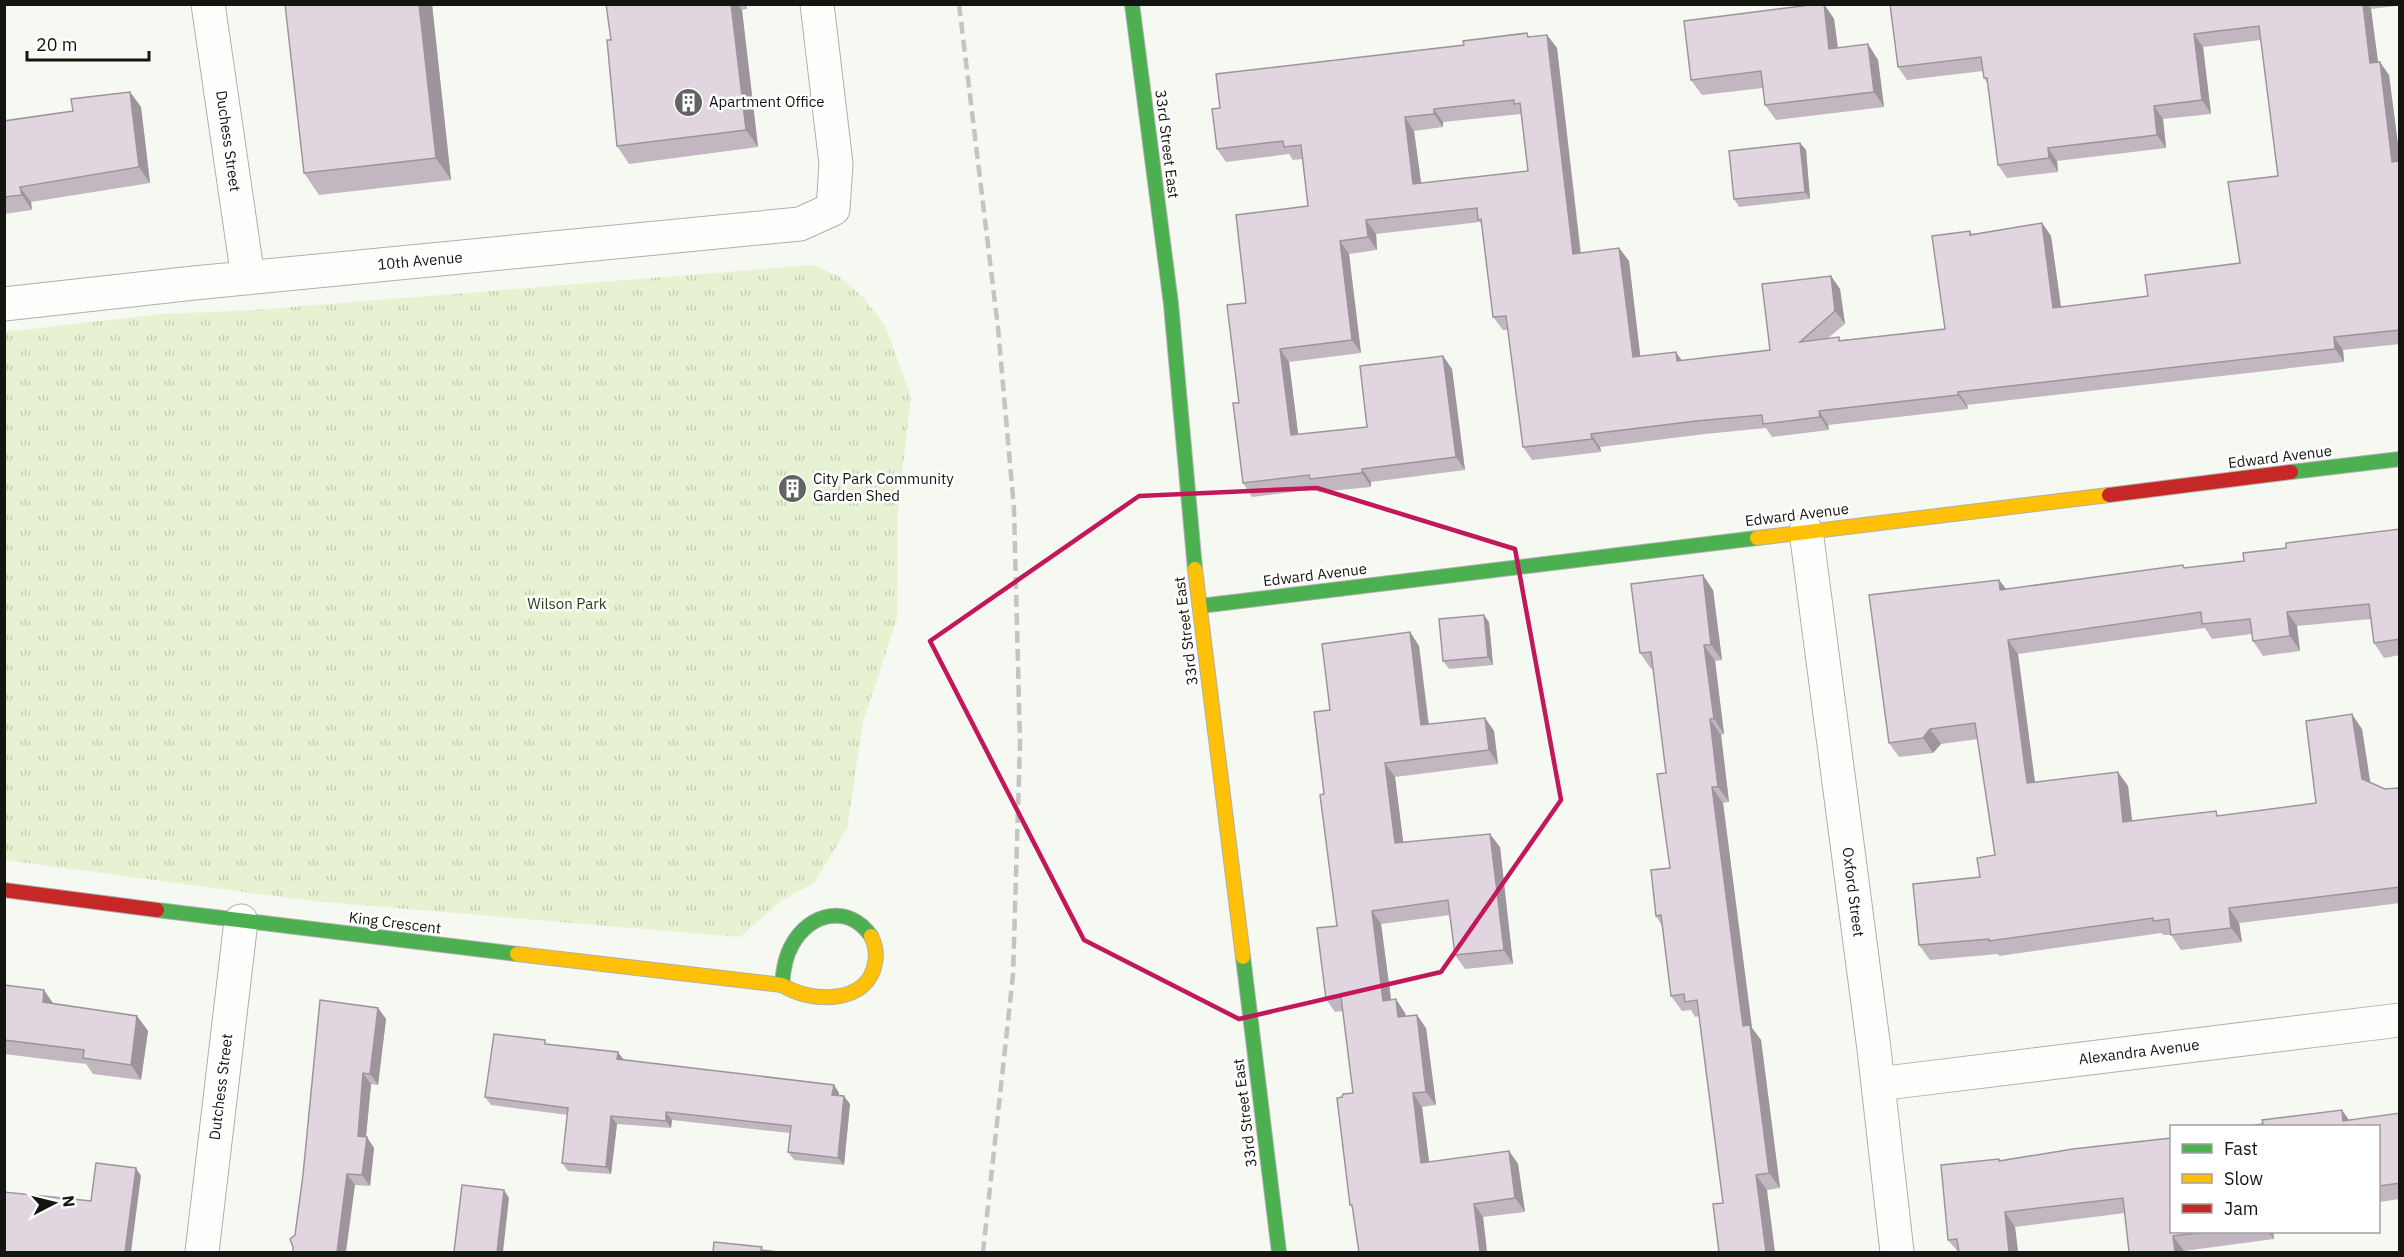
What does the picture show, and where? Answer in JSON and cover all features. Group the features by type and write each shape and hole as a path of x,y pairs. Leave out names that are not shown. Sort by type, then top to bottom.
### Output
{"street":[{"name":"Duchess Street","path":"208,4 248,278"},
{"name":"10th Avenue","path":"4,304 800,224 833,208 836,164 817,4"},
{"name":"33rd Street East","path":"1132,4 1171,304 1200,606 1279,1252"},
{"name":"Edward Avenue","path":"1200,606 2400,459"},
{"name":"Oxford Street","path":"1806,531 1878,1084 1897,1252"},
{"name":"King Crescent","path":"4,890 240,921 782,985 792,992 819,999 852,993 866,984 876,969 874,939 865,926 853,917 837,914 819,918 792,942 784,960 782,985"},
{"name":"Dutchess Street","path":"202,1252 240,921"},
{"name":"Alexandra Avenue","path":"1878,1084 2400,1020"}],"highlighted area":[{"path":"1317,488 1515,549 1561,800 1441,972 1239,1019 1084,940 930,641 1139,496"}],"green space":[{"name":"Wilson Park","path":"813,265 840,277 863,297 885,326 911,396 898,509 897,619 863,722 847,829 814,883 781,901 740,937 313,901 5,860 5,332 162,314 254,310"}],"building":[{"path":"285,4 419,4 436,158 304,173"},
{"path":"606,4 731,4 746,130 617,146 607,40 611,40"},
{"path":"1824,4 1829,49 1868,44 1874,92 1765,105 1761,71 1691,80 1684,21"},
{"path":"1890,4 2363,4 2370,63 2380,62 2392,162 2400,161 2400,330 2334,337 2335,349 1958,392 1958,395 1819,411 1820,417 1763,424 1762,415 1696,421 1591,434 1592,439 1523,447 1506,316 1493,317 1481,219 1478,220 1477,208 1366,220 1368,237 1340,241 1352,340 1280,349 1291,435 1367,427 1360,366 1443,356 1456,457 1362,469 1362,473 1310,479 1309,475 1243,483 1233,403 1239,403 1227,305 1246,303 1236,215 1308,206 1301,145 1284,147 1283,141 1217,149 1212,109 1220,108 1216,74 1464,45 1463,41 1527,33 1528,37 1547,35 1573,254 1619,248 1633,357 1676,352 1677,361 1770,350 1762,284 1831,276 1835,311 1800,342 1839,337 1839,341 1945,329 1932,236 1970,231 1970,235 2042,223 2053,308 2148,296 2145,275 2240,263 2228,182 2278,176 2259,26 2194,34 2202,100 2154,106 2157,135 2048,148 2049,158 1998,165 1987,78 1984,78 1981,57 1898,67","holes":["1514,100 1514,104 1520,103 1528,171 1413,184 1405,117 1434,114 1434,109"]},
{"path":"130,92 139,167 20,187 22,195 4,197 4,121 73,111 71,99"},
{"path":"1800,143 1805,192 1734,199 1729,151"},
{"path":"2400,529 2400,639 2374,643 2369,604 2287,612 2290,636 2253,641 2250,619 2202,624 2201,612 2008,640 2027,783 2118,772 2123,822 2216,811 2217,816 2316,803 2306,721 2352,714 2362,779 2385,789 2398,788 2400,796 2400,887 2229,908 2231,928 2171,935 2169,919 2153,921 2153,918 1989,941 1989,939 1919,945 1913,884 1980,877 1977,858 1995,855 1975,723 1930,729 1923,738 1889,743 1869,595 1999,580 2000,590 2183,565 2184,568 2244,561 2243,553 2286,548 2286,543"},
{"path":"1703,575 1711,645 1704,645 1714,719 1710,719 1718,787 1712,787 1743,1026 1750,1025 1769,1173 1756,1175 1766,1252 1719,1252 1713,1204 1723,1203 1697,1000 1685,1002 1684,994 1671,996 1661,915 1656,916 1651,870 1670,868 1657,774 1666,773 1651,652 1640,653 1631,584"},
{"path":"1484,615 1488,657 1443,661 1439,619"},
{"path":"1410,632 1421,725 1485,718 1489,750 1385,763 1395,843 1490,834 1504,950 1455,955 1448,900 1372,911 1383,1001 1396,999 1398,1017 1417,1015 1426,1092 1413,1093 1421,1163 1509,1151 1515,1198 1474,1204 1480,1252 1359,1252 1352,1205 1350,1205 1337,1098 1342,1097 1343,1094 1353,1093 1341,997 1326,999 1317,928 1337,926 1320,795 1324,794 1314,712 1330,710 1322,644"},
{"path":"4,985 44,990 43,1002 137,1016 131,1065 83,1058 84,1050 4,1040"},
{"path":"320,1000 378,1008 370,1074 363,1073 358,1136 367,1137 362,1175 347,1174 337,1252 293,1252 290,1239 295,1235 303,1175"},
{"path":"494,1034 545,1040 545,1044 618,1052 617,1059 834,1085 832,1095 844,1096 838,1158 788,1152 791,1126 666,1112 666,1121 611,1116 606,1167 562,1163 568,1108 485,1097"},
{"path":"2342,1110 2343,1121 2400,1113 2400,1183 2380,1186 2380,1125 2255,1125 2263,1124 2262,1120"},
{"path":"2170,1138 2170,1233 2199,1233 2173,1236 2175,1252 2129,1252 2123,1198 2005,1212 2009,1252 1959,1252 1957,1239 1948,1240 1941,1165 1999,1159 1999,1161 2073,1149"},
{"path":"96,1163 136,1168 125,1252 4,1252 4,1192 91,1201"},
{"path":"462,1185 504,1190 497,1252 454,1252"},
{"path":"714,1242 762,1247 761,1250 778,1252 713,1252"}],"railway":[{"path":"959,4 998,328 1014,509 1020,742 1013,975 983,1252"}],"traffic: fast":[{"path":"1132,4 1171,304 1195,569"},
{"path":"2291,472 2400,459"},
{"path":"1200,606 1757,538"},
{"path":"157,910 517,954"},
{"path":"782,985 785,964 792,945 809,925 819,919 830,916 852,919 871,936"},
{"path":"1243,957 1279,1252"}],"traffic: slow":[{"path":"1757,538 2109,495"},
{"path":"1195,569 1243,957"},
{"path":"517,954 782,985 807,995 822,997 850,993 861,987 870,977 876,956 871,936"}],"traffic: jam":[{"path":"2109,495 2291,472"},
{"path":"4,890 157,910"}],"place":[{"name":"Apartment Office","path":"688,102"},
{"name":"City Park Community Garden Shed","path":"792,488"}]}
